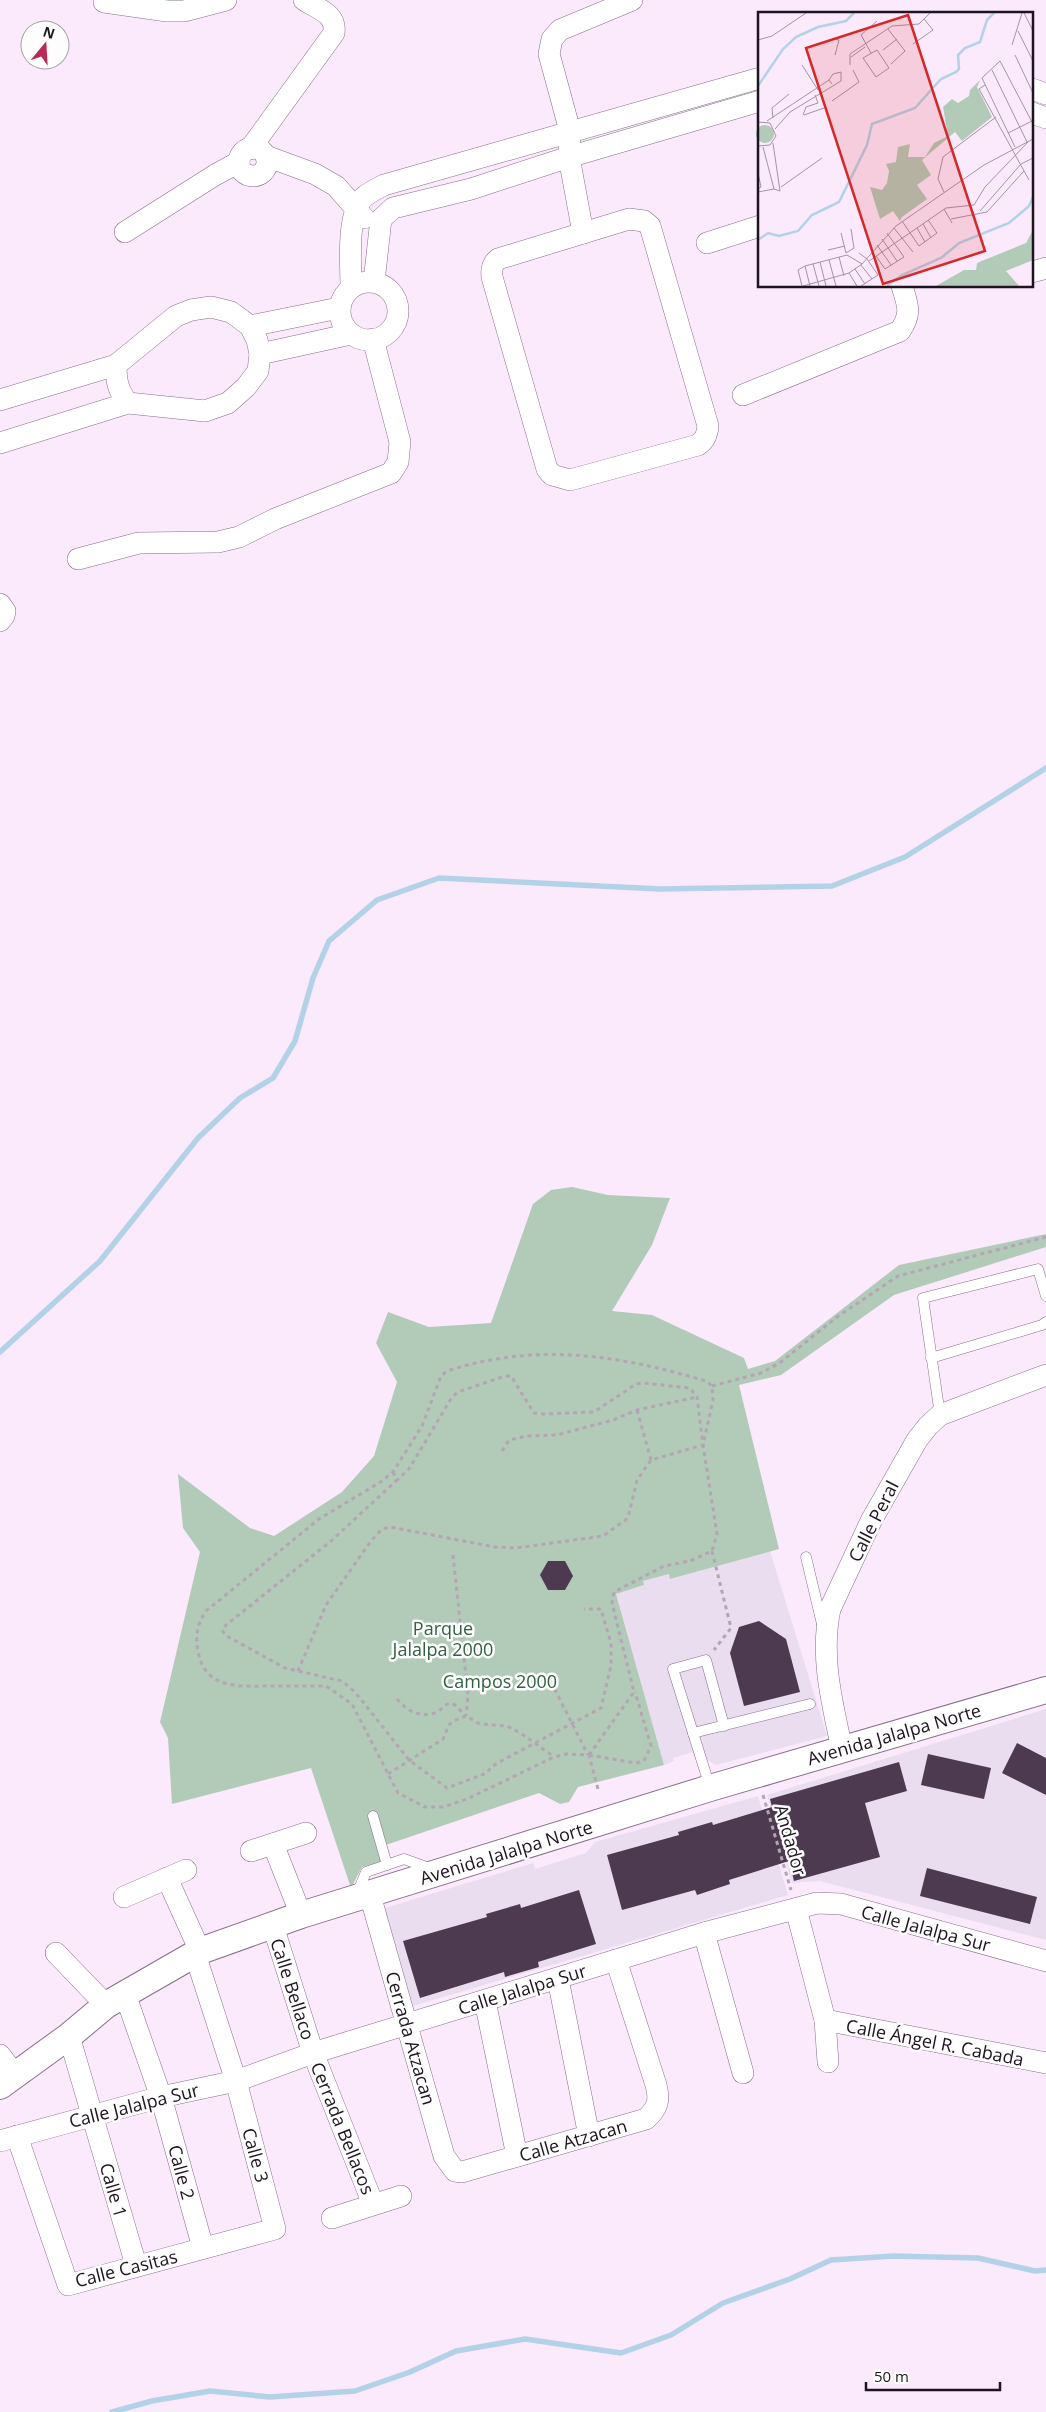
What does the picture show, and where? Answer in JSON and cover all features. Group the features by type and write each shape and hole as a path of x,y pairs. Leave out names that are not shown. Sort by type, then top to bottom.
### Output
{"street":[{"path":"104,2 167,11 184,11 226,0"},
{"path":"125,232 215,175 252,156 334,33 336,25 332,17 304,0"},
{"path":"583,233 569,157 570,131 550,54 552,39 560,30 632,0"},
{"path":"351,288 352,222 356,209 364,197 384,185 758,79"},
{"path":"1034,90 1046,94"},
{"path":"374,282 378,233 381,220 393,208 471,189 569,157 758,102"},
{"path":"1034,114 1046,118"},
{"path":"252,156 315,174 336,186 378,233"},
{"path":"629,219 644,221 650,226 708,426 704,441 698,445 570,480 552,475 546,469 492,277 492,270 494,263 498,259 583,233 629,219"},
{"path":"707,243 758,227"},
{"path":"362,282 374,282 385,286 393,294 398,305 398,317 393,328 384,335 373,339 361,339 351,334 342,322 339,308 343,296 351,288 362,282"},
{"path":"743,396 900,330 907,320 909,310 903,288"},
{"path":"0,400 116,365 176,316 191,310 210,307 231,312 250,326 257,340 260,354 258,371 246,387 228,403 205,411 128,403 0,443"},
{"path":"250,326 339,308"},
{"path":"260,354 351,334"},
{"path":"78,559 139,542 218,542 239,537 275,518 391,472 398,462 400,442 373,339"},
{"path":"116,365 116,381 119,393 128,403"},
{"path":"0,604 5,611 0,621"},
{"name":"Calle Peral","path":"842,1749 827,1679 826,1637 830,1609 871,1521 917,1440 940,1415 1046,1375"},
{"name":"Avenida Jalalpa Norte","path":"5,2072 69,2036 115,2000 198,1953 301,1915 710,1788 1046,1690"},
{"path":"251,1851 306,1833"},
{"path":"273,1844 301,1915"},
{"name":"Calle 3","path":"124,1897 176,1874 236,2081 275,2229"},
{"name":"Cerrada Atzacan","path":"363,1897 407,2024 444,2156 455,2171 462,2172"},
{"path":"795,1903 825,2020 828,2062"},
{"name":"Calle Jalalpa Sur","path":"8,2138 161,2097 236,2081 313,2052 485,2001 795,1903 841,1904 1046,1961"},
{"name":"Calle Bellaco","path":"273,1926 313,2052"},
{"path":"704,1933 743,2073"},
{"path":"56,1954 115,2000"},
{"name":"Calle Atzacan","path":"462,2172 646,2119 656,2110 659,2097 656,2085 616,1960"},
{"path":"558,1978 589,2136"},
{"name":"Calle 2","path":"115,2000 161,2097 203,2248"},
{"path":"485,2001 517,2156"},
{"name":"Calle Ángel R. Cabada","path":"825,2020 1046,2064"},
{"name":"Calle 1","path":"69,2036 136,2265"},
{"name":"Cerrada Bellacos","path":"313,2052 373,2204"},
{"name":"Calle Casitas","path":"8,2138 68,2285 136,2265 156,2262 275,2229"},
{"name":"Cerrada Bellacos","path":"332,2218 401,2196"}],"lane":[{"path":"940,1415 924,1298 1038,1269 1046,1296"},
{"path":"931,1358 1046,1322"},
{"path":"806,1557 826,1637"},
{"path":"710,1788 673,1669 706,1660 724,1726"},
{"path":"693,1733 810,1704"},
{"path":"373,1816 387,1865"},
{"path":"363,1897 366,1872 404,1859 441,1872"}],"path":[{"path":"712,1386 761,1373 781,1362 836,1317 898,1276 1046,1237"},
{"path":"712,1386 706,1381 648,1365 577,1354 549,1353 513,1356 447,1371 441,1376 422,1426 393,1472 312,1525 206,1611 200,1621 196,1635 200,1662 208,1673 220,1682 235,1686 326,1686 339,1693 352,1704 398,1793 425,1807 443,1807 490,1789 554,1757 567,1754 636,1763 644,1761 651,1746 634,1692 612,1604 614,1592 664,1566 690,1561 712,1551"},
{"path":"584,1609 601,1609 611,1643 611,1666 601,1708 571,1722 491,1767 488,1773 454,1787 446,1788 409,1760 355,1692 342,1681 285,1668 233,1640 225,1635 222,1630 331,1541 409,1469 452,1397 458,1392 505,1376 511,1376 534,1413 594,1412 636,1384 643,1383 690,1388 697,1397 717,1534 712,1551 731,1628 706,1660"},
{"path":"703,1445 712,1400 712,1386"},
{"path":"502,1452 508,1440 527,1436 557,1435 613,1420 637,1410 697,1397"},
{"path":"637,1410 651,1460"},
{"path":"298,1671 326,1605 354,1562 382,1528 390,1527 495,1547 516,1548 603,1536 628,1518 638,1480 651,1460 703,1445"},
{"path":"393,1472 397,1480"},
{"path":"454,1555 468,1696 466,1716"},
{"path":"551,1682 589,1756 598,1789"},
{"path":"589,1756 634,1692"},
{"path":"397,1699 405,1709 413,1713 433,1713 450,1702 466,1716 480,1724 507,1726 554,1757"},
{"path":"388,1774 443,1739 446,1730 453,1721 466,1716"},
{"name":"Andador","path":"762,1790 795,1903"}],"shaded area":[{"path":"770,1551 827,1736 716,1765 701,1757 699,1750 673,1758 674,1761 664,1765 616,1594 644,1585 643,1581 669,1574 671,1579"},
{"path":"1046,1709 1046,1940 820,1881 792,1883 767,1795"},
{"path":"758,1796 788,1895 413,2006 385,1908 533,1863 535,1869 586,1853 595,1842"}],"green space":[{"name":"Parque Jalalpa 2000","path":"572,1187 608,1195 670,1198 652,1245 612,1311 652,1315 744,1358 748,1369 775,1361 899,1265 1046,1234 1046,1247 894,1295 781,1375 739,1385 779,1549 670,1579 669,1574 643,1581 644,1585 616,1594 664,1765 578,1787 569,1802 560,1804 539,1793 377,1848 381,1862 362,1867 351,1888 311,1768 172,1804 168,1738 160,1722 200,1552 183,1528 178,1474 250,1528 274,1536 342,1492 374,1456 397,1382 376,1343 388,1312 429,1327 491,1323 533,1204 551,1190"}],"building":[{"path":"548,1561 565,1561 573,1576 565,1590 548,1590 540,1575"},
{"path":"759,1621 786,1639 800,1692 744,1706 730,1653 739,1627"},
{"path":"1017,1743 1046,1758 1046,1795 1002,1773"},
{"path":"928,1754 991,1768 984,1799 921,1785"},
{"path":"899,1762 907,1791 865,1803 880,1857 794,1881 789,1861 729,1880 730,1884 697,1895 695,1890 622,1910 607,1855 679,1835 678,1832 712,1822 713,1825 772,1807 770,1799"},
{"path":"927,1868 1037,1897 1030,1924 920,1896"},
{"path":"579,1890 596,1944 538,1962 539,1967 505,1977 504,1972 420,1998 403,1941 487,1917 486,1914 520,1904 521,1908"}],"waterway":[{"path":"0,1352 100,1261 198,1138 240,1098 273,1078 295,1041 313,978 329,941 377,900 439,878 660,889 832,886 905,857 1046,768"},
{"path":"112,2412 152,2401 210,2391 270,2397 355,2391 410,2372 456,2351 525,2339 621,2353 671,2335 723,2303 790,2279 831,2260 893,2256 978,2258 1035,2271 1046,2270"}],"park label":[{"name":"Campos 2000","path":"500,1681"}]}
